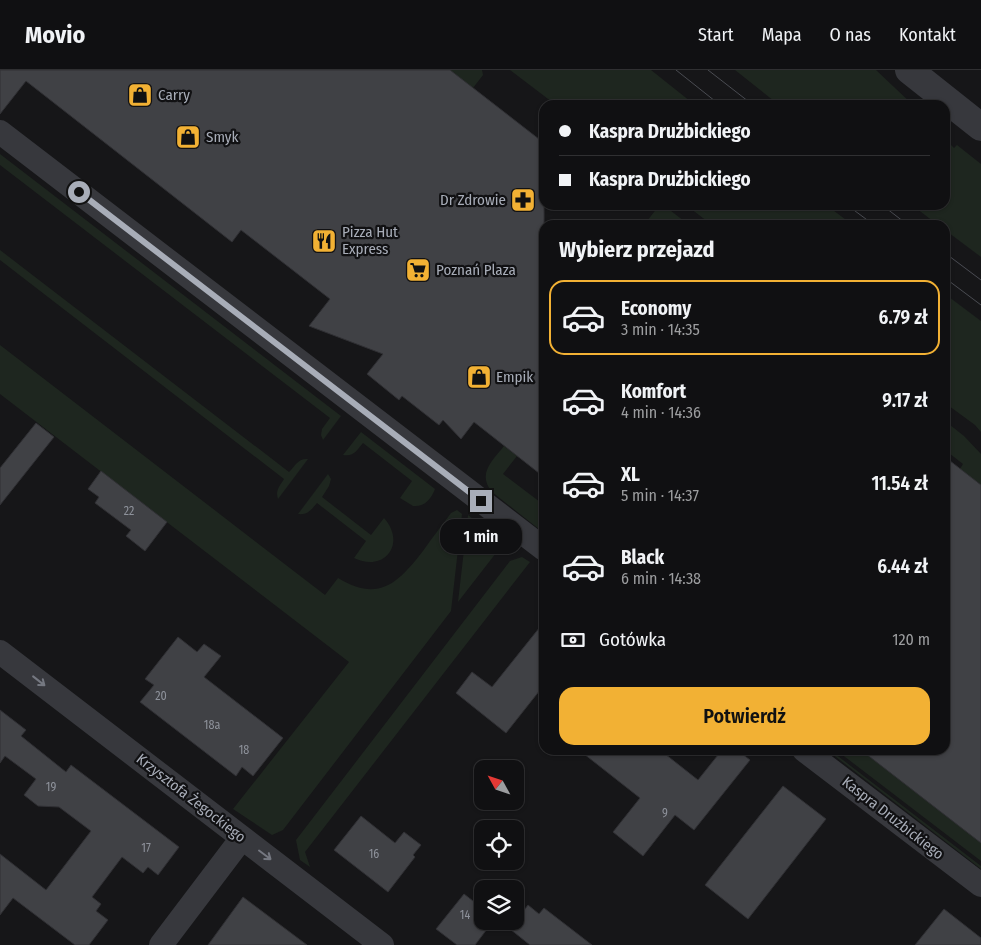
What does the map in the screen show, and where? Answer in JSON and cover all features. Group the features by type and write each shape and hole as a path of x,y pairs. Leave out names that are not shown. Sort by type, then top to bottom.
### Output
{"street":[{"path":"909,70 947,100"},
{"path":"950,102 981,127"},
{"path":"0,132 539,546"},
{"name":"Krzysztofa Żegockiego","path":"0,652 382,945"},
{"name":"Kaspra Drużbickiego","path":"811,755 981,885"},
{"path":"161,945 242,838"}],"shaded area":[{"path":"450,70 482,70 483,75 473,88"},
{"path":"510,70 651,70 689,100 549,100"},
{"path":"735,70 876,70 908,100 773,100"},
{"path":"950,144 954,148 957,145 981,164 981,257 950,234 950,220 932,220 918,210 950,210"},
{"path":"0,154 341,416 323,440 321,435 322,429 330,418 0,165"},
{"path":"656,210 670,210 683,220 648,220"},
{"path":"692,210 833,210 846,220 706,220"},
{"path":"0,250 289,472 299,461 308,459 278,499 278,491 284,479 0,260"},
{"path":"950,298 981,321 981,432 975,425 950,407"},
{"path":"0,345 325,595 338,578 365,589 376,589 386,586 396,580 414,562 451,513 457,510 462,514 451,611 283,830 272,835 233,809 349,662 0,394"},
{"path":"950,425 964,436 981,454 981,485 978,482 975,486 958,472 963,464 950,454"},
{"path":"361,432 435,489 427,502 413,506 400,498 412,481 363,443 353,454 343,455"},
{"path":"504,446 517,456 503,474 539,501 539,529 492,492 486,479 486,473"},
{"path":"328,474 331,479 322,497 371,535 384,518 391,528 393,546 383,559 375,562 365,562 354,558 366,541 317,503 307,513 298,514"},
{"path":"468,515 500,540 496,553 458,602"},
{"path":"522,557 530,562 305,852 310,867 300,860 296,840 510,561"},
{"path":"833,755 837,755 981,866 981,869"},
{"path":"843,755 867,755 981,843 981,861"}],"building":[{"name":"Poznań Plaza","path":"0,70 450,70 539,139 539,210 544,210 544,220 539,220 539,473 474,422 461,439 443,420 439,425 402,396 399,400 367,374 383,354 309,326 330,299 241,230 232,242 26,81 0,114"},
{"path":"36,423 54,437 0,505 0,468"},
{"path":"950,461 981,485 981,843 867,755 950,755"},
{"path":"101,471 167,522 145,551 126,536 131,530 95,503 99,497 88,489"},
{"path":"539,628 539,691 506,733 456,693 472,672 492,687"},
{"path":"178,637 197,652 204,644 221,656 204,677 283,738 253,776 242,767 236,776 140,702 154,685 145,679"},
{"path":"0,710 26,730 21,736 66,772 71,765 179,847 158,875 148,867 143,873 122,857 92,897 101,904 96,911 108,920 89,945 75,945 13,898 0,915 0,854 46,890 91,831 59,807 38,806 24,795 36,779 5,756 0,763"},
{"path":"585,755 666,755 698,780 718,755 744,755 750,760 694,830 675,815 643,856 613,832 640,798"},
{"path":"783,786 826,819 748,919 705,885"},
{"path":"361,816 395,843 404,832 421,845 413,855 415,857 388,892 334,850"},
{"path":"464,894 474,902 474,930 486,930 475,945 457,945 436,929"},
{"path":"243,897 307,945 208,945"},
{"path":"528,905 539,914 544,908 592,945 530,945 511,930 524,930 524,910"},
{"path":"944,909 981,938 981,945 915,945"}],"tram line":[{"path":"676,70 714,100"},
{"path":"708,70 747,100"},
{"path":"854,210 867,220"},
{"path":"888,210 902,220"},
{"path":"950,257 981,280"},
{"path":"950,282 981,305"}],"place":[{"name":"Carry","path":"140,95"},
{"name":"Smyk","path":"188,137"},
{"name":"Dr Zdrowie","path":"523,200"},
{"name":"Pizza Hut Express","path":"324,241"},
{"name":"Poznań Plaza","path":"418,270"},
{"name":"Empik","path":"479,377"}],"route":[{"path":"79,192 481,501"}]}
